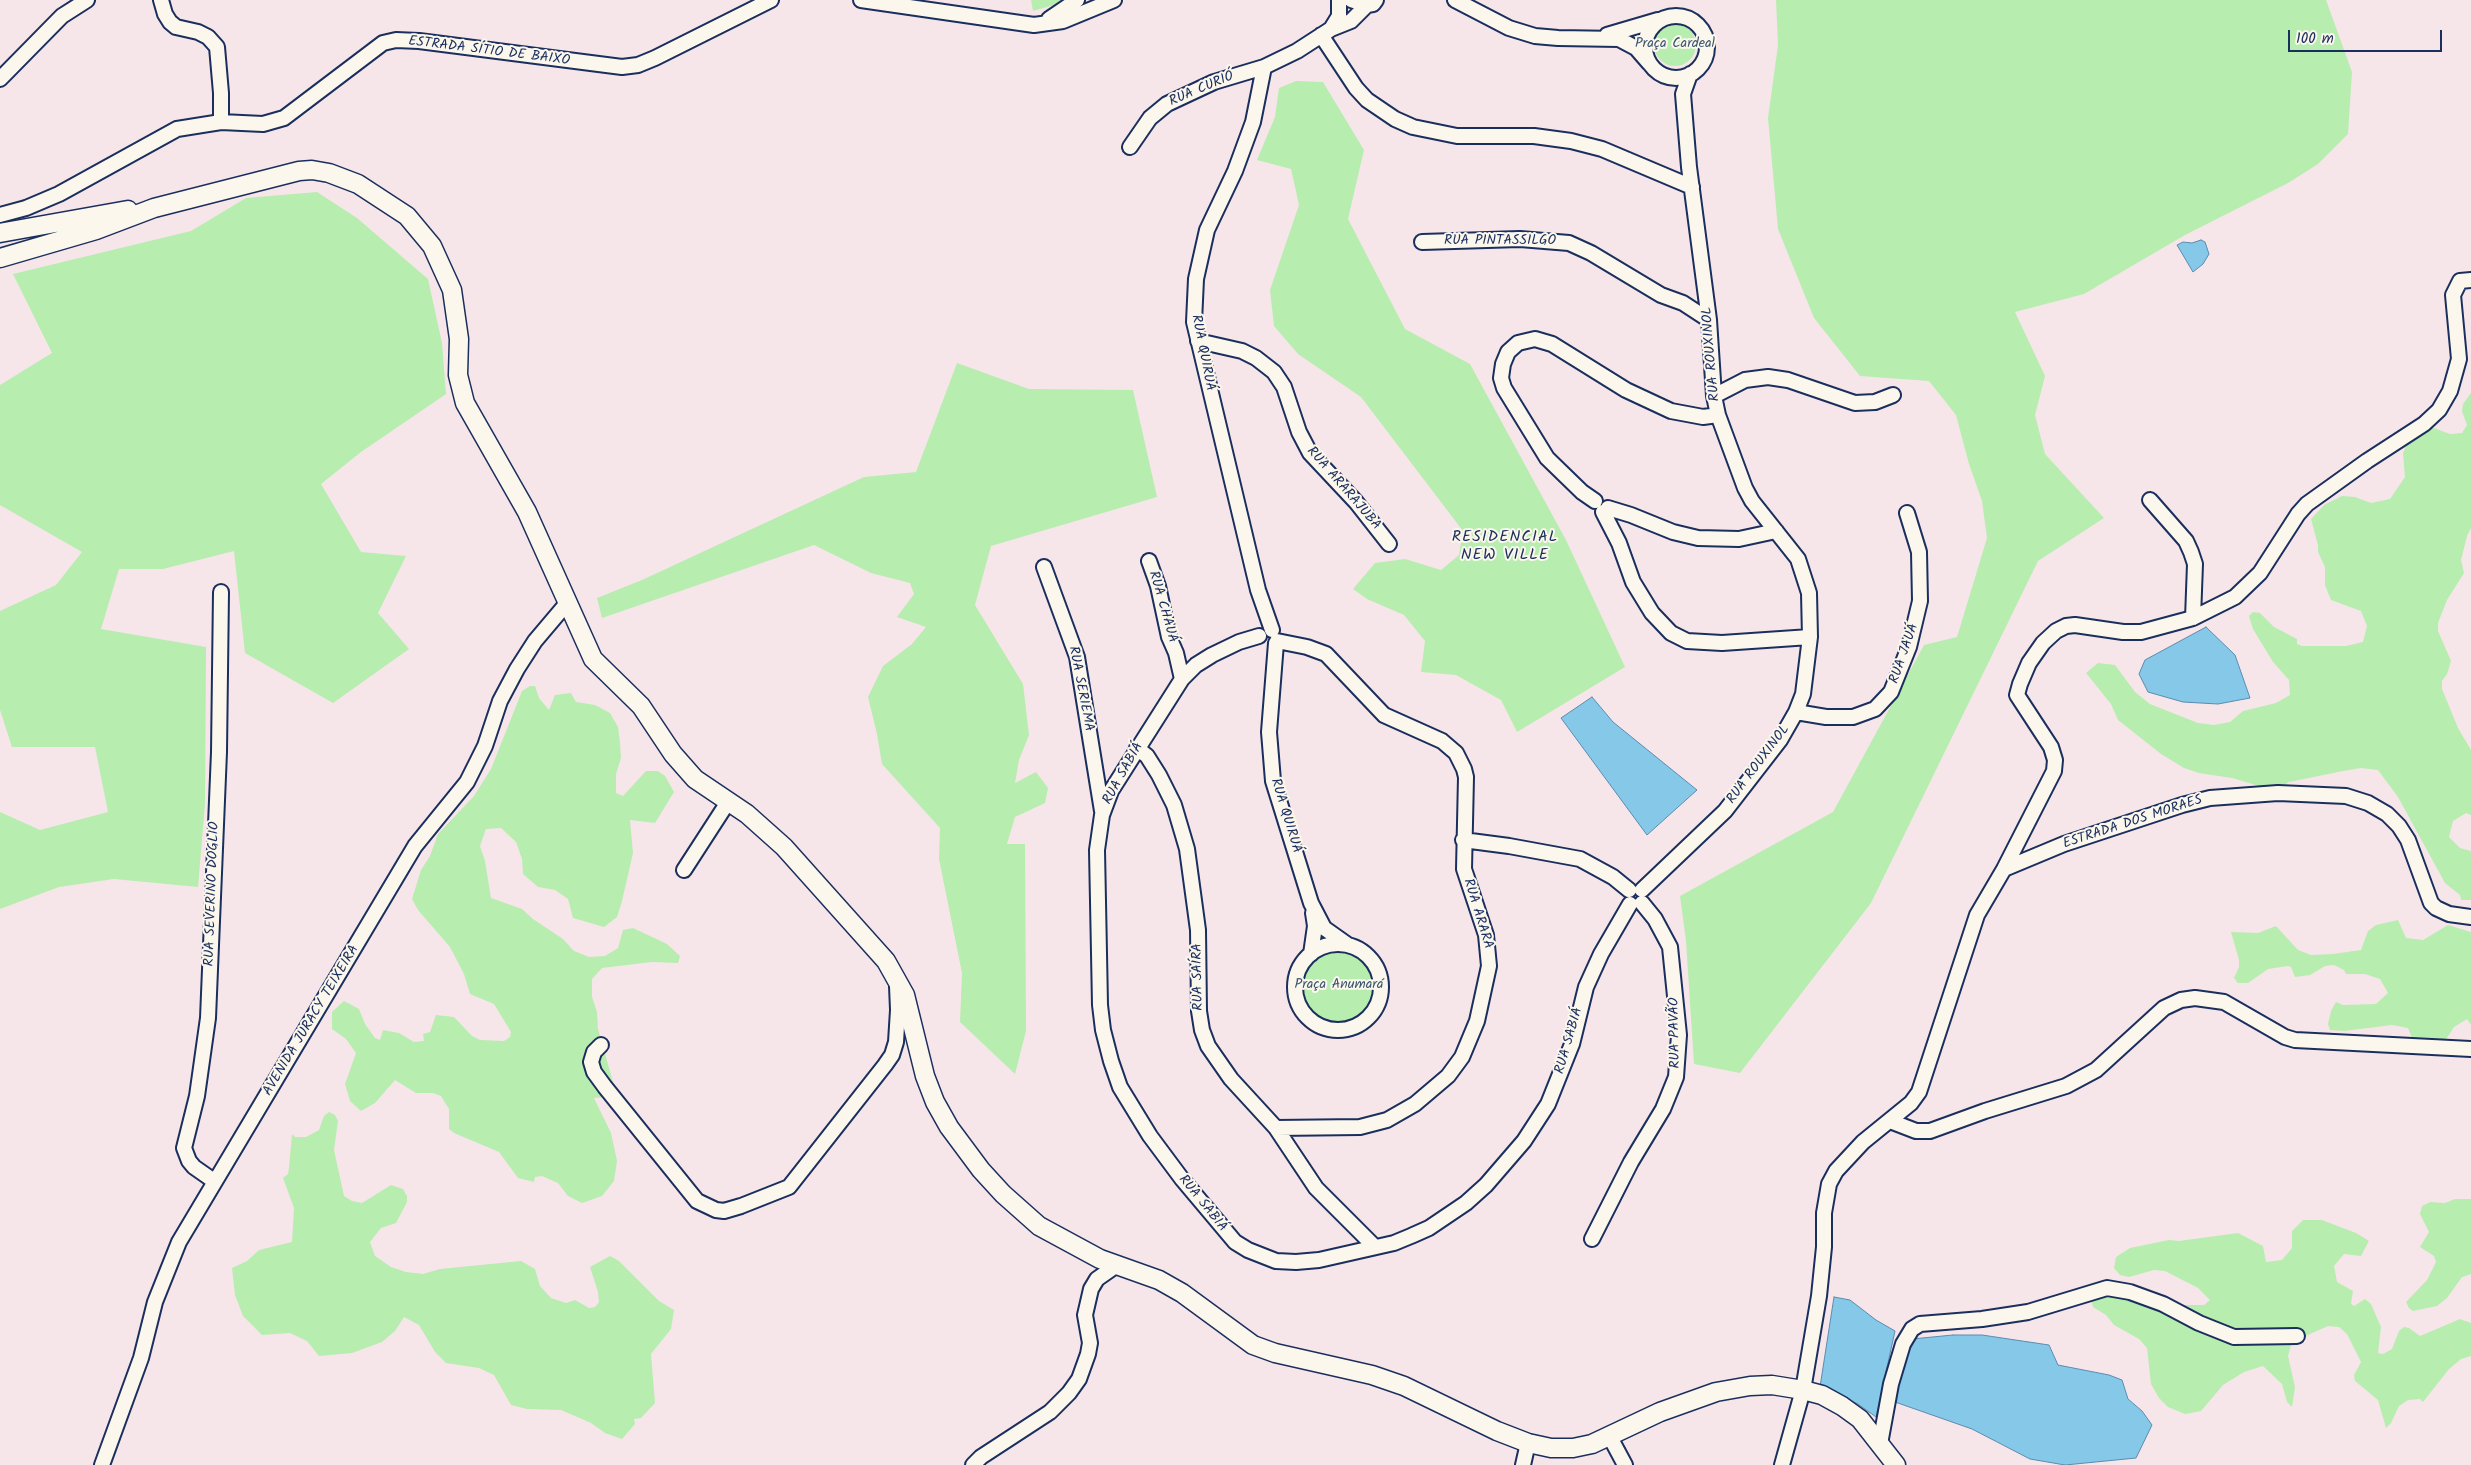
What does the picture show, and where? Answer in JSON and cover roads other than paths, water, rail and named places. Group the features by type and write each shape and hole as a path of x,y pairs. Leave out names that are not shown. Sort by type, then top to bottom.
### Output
{"main road":[{"path":"0,258 96,230 154,208 286,174 312,170 330,173 358,184 407,216 432,246 452,290 459,339 458,375 464,403 527,512 568,602 585,646 593,659 641,706 672,754 695,779 753,819 784,847 886,962 905,995 920,1056 935,1102 949,1127 981,1170 1039,1226 1084,1251 1159,1280 1182,1293 1253,1346 1275,1353 1380,1377 1404,1386 1497,1431 1528,1443 1551,1448 1573,1448 1610,1437 1660,1412 1716,1392 1750,1386 1772,1385 1803,1390 1822,1396 1842,1406 1860,1419 1896,1465"},
{"path":"0,233 118,211 154,208"}],"street":[{"path":"0,79 62,16 87,0"},
{"name":"ESTRADA SÍTIO DE BAIXO","path":"0,214 26,208 59,194 177,129 221,122 251,125 274,122 284,118 383,43 396,40 419,41 622,67 638,65 655,58 771,0"},
{"path":"861,0 1034,25 1053,24 1107,1"},
{"path":"1034,25 1052,18 1077,0"},
{"path":"1326,32 1339,16 1339,0"},
{"path":"1350,0 1376,2"},
{"path":"1455,0 1488,19 1520,32 1558,38 1619,39 1627,42 1640,52 1662,75 1674,77 1690,74 1698,69 1706,52 1704,33 1690,19 1671,16 1599,38"},
{"path":"165,2 170,22 176,27 198,32 208,37 216,47 221,93 221,122"},
{"path":"1264,67 1297,51 1326,32 1352,21 1376,2"},
{"path":"1649,63 1645,53 1646,38 1653,25 1662,19"},
{"path":"1326,32 1356,88 1367,100 1395,119 1413,127 1457,136 1553,138 1602,149 1692,187"},
{"name":"RUA CURIÓ","path":"1130,146 1150,118 1167,104 1214,82 1264,67"},
{"name":"RUA QUIRUÁ","path":"1264,67 1253,122 1235,171 1207,230 1200,255 1193,299 1194,322 1262,602 1274,667 1269,732 1273,781 1311,903"},
{"name":"RUA ROUXINOL","path":"1683,94 1690,74"},
{"name":"RUA ROUXINOL","path":"1636,897 1736,798 1780,740 1796,712 1806,684 1810,637 1809,593 1798,559 1745,488 1718,415 1714,396 1706,294 1689,167 1683,94 1674,77"},
{"path":"1662,174 1689,167"},
{"name":"RUA PINTASSILGO","path":"1422,242 1520,239 1569,243 1591,253 1661,296 1683,303 1709,320"},
{"path":"1782,1465 1803,1390 1819,1296 1824,1247 1824,1213 1829,1184 1836,1171 1862,1142 1911,1103 1919,1092 1977,915 2004,868 2056,766 2050,747 2017,695 2030,663 2043,644 2056,631 2066,626 2074,625 2123,632 2141,632 2193,618 2235,597 2250,584 2260,573 2298,514 2308,504 2367,461 2424,424 2439,410 2450,391 2459,359 2453,294 2460,281 2471,280"},
{"path":"1683,303 1706,294"},
{"path":"1718,415 1703,417 1671,411 1626,390 1561,349 1542,340 1524,341 1508,352 1502,374 1504,388 1547,458 1570,481 1603,504 1673,532 1692,537 1723,540 1776,531"},
{"name":"RUA ARARAJUBA","path":"1198,342 1242,351 1256,358 1274,372 1284,387 1299,432 1310,453 1356,502 1389,544"},
{"path":"1714,396 1744,380 1768,377 1788,380 1855,403 1875,402 1893,395"},
{"path":"2150,500 2186,541 2191,552 2195,571 2193,618"},
{"path":"1603,504 1633,582 1652,614 1671,633 1687,641 1722,643 1810,637"},
{"name":"RUA JAUÁ","path":"1796,712 1826,717 1853,717 1875,710 1891,692 1909,647 1920,601 1920,552 1907,513"},
{"path":"1755,536 1765,516"},
{"name":"RUA CHAUÁ","path":"1148,561 1160,595 1182,679"},
{"name":"RUA SERIEMA","path":"1044,567 1077,657 1102,815"},
{"name":"RUA SEVERINO DOGLIO","path":"214,1181 189,1161 184,1148 197,1096 208,1018 219,752 220,592"},
{"name":"AVENIDA JURACY TEIXEIRA","path":"102,1465 140,1358 155,1302 179,1242 416,846 467,782 477,764 500,701 517,669 535,641 568,602"},
{"name":"RUA SABIÁ","path":"1269,639 1239,642 1194,667 1182,679 1136,748 1111,791 1102,815 1098,834 1096,868 1103,1030 1115,1073 1132,1108 1177,1172 1235,1242 1248,1250 1276,1261 1296,1262 1340,1256 1411,1236 1447,1217 1486,1186 1524,1141 1548,1104 1572,1044 1586,987 1600,954 1636,897"},
{"name":"RUA ARARA","path":"1269,639 1287,645 1299,645 1318,650 1335,662 1384,715 1442,741 1456,753 1466,777 1463,840 1466,879 1486,935 1489,966 1477,1021 1462,1057 1439,1085 1415,1104 1387,1120 1346,1128 1276,1128"},
{"name":"RUA CHAUÁ","path":"1176,653 1194,667"},
{"name":"RUA SAÍRA","path":"1136,748 1148,756 1159,775 1174,805 1187,849 1197,910 1197,994 1204,1037 1230,1079 1276,1128 1316,1188 1375,1247"},
{"name":"ESTRADA DOS MORAES","path":"2004,868 2073,841 2182,805 2210,798 2278,793 2346,796 2368,803 2387,814 2399,826 2408,840 2431,903 2436,908 2449,914 2471,917"},
{"path":"684,870 728,802"},
{"name":"RUA PAVÃO","path":"1463,840 1580,859 1606,873 1636,897 1655,919 1670,947 1678,1035 1676,1077 1663,1109 1631,1162 1592,1239"},
{"path":"1311,903 1324,928 1348,945 1361,951 1372,961 1379,974 1380,989 1377,1003 1369,1016 1358,1025 1344,1029 1329,1029 1315,1023 1304,1013 1297,1000 1294,986 1297,971 1310,954 1326,945 1348,945"},
{"path":"1310,954 1315,926 1311,903"},
{"path":"602,1045 594,1052 591,1062 594,1072 624,1113 698,1201 716,1210 732,1209 789,1187 885,1065 892,1055 896,1042 898,1010 896,978"},
{"path":"1890,1121 1916,1131 1930,1132 1985,1110 2066,1086 2096,1070 2164,1008 2181,1000 2195,998 2224,1002 2285,1038 2295,1040 2471,1049"},
{"path":"973,1465 981,1457 1050,1412 1069,1393 1079,1379 1088,1354 1090,1343 1085,1315 1091,1289 1097,1280 1117,1265"},
{"path":"1880,1444 1892,1384 1903,1344 1912,1329 1920,1324 1982,1319 2028,1312 2107,1288 2130,1292 2163,1304 2214,1330 2234,1337 2297,1336"},
{"path":"1610,1437 1625,1465"},
{"path":"1523,1465 1528,1443"}],"water":[{"path":"2201,240 2205,242 2209,254 2203,264 2193,272 2177,245 2183,242 2192,243"},
{"path":"2206,627 2235,655 2250,698 2218,704 2183,702 2148,692 2139,674 2145,660"},
{"path":"1592,697 1613,722 1697,790 1647,835 1561,718"},
{"path":"1834,1297 1850,1300 1876,1320 1895,1331 1876,1417 1858,1404 1820,1387"},
{"path":"1953,1335 1982,1335 2049,1345 2058,1365 2109,1375 2122,1380 2128,1399 2142,1411 2152,1425 2136,1458 2065,1465 2030,1459 1972,1429 1895,1402 1898,1370 1912,1339"}],"district":[{"name":"RESIDENCIAL NEW VILLE","path":"1505,547"}],"park label":[{"name":"Praça Cardeal","path":"1675,45"},
{"name":"Praça Anumará","path":"1339,986"}]}
